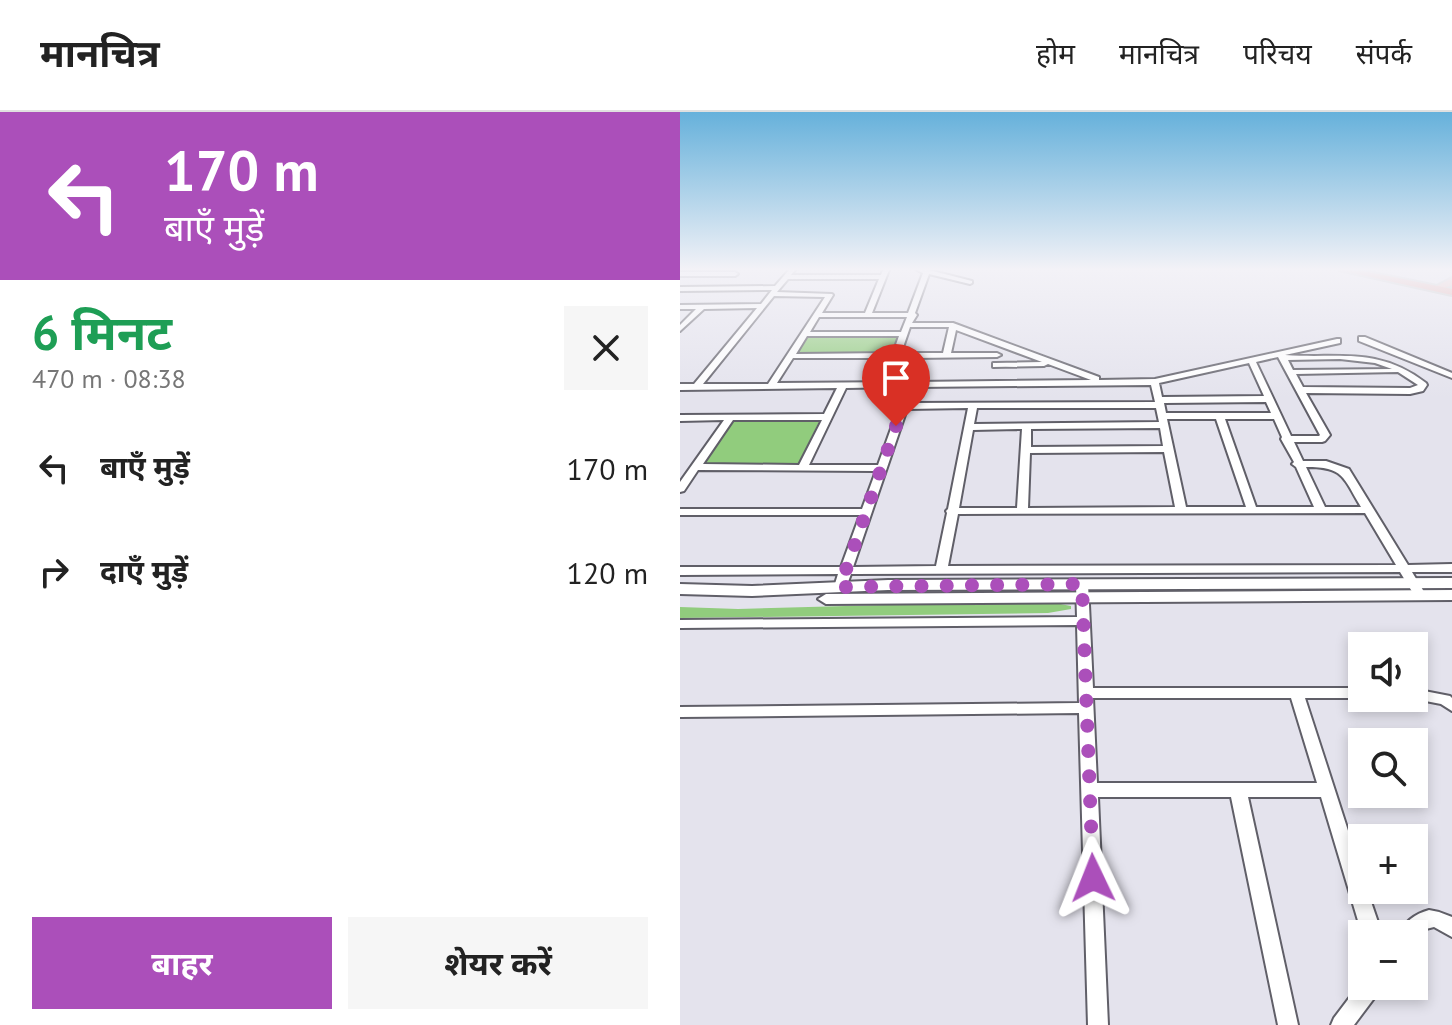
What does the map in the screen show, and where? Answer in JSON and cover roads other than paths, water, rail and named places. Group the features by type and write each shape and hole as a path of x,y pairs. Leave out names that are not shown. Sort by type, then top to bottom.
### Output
{"street":[{"path":"680,329 696,313"},
{"path":"697,386 758,313"},
{"path":"771,386 817,315 913,315 896,356"},
{"path":"805,334 953,327 1104,382"},
{"path":"946,356 953,327"},
{"path":"1362,339 1452,376"},
{"path":"680,387 1155,382 1282,356 1337,341"},
{"path":"993,382 998,345"},
{"path":"790,356 946,356 1053,364"},
{"path":"843,579 911,384 905,370 908,356"},
{"path":"1282,356 1368,357 1401,371 1423,385 1420,389 1300,390"},
{"path":"1282,356 1325,437 1286,439"},
{"path":"1251,360 1321,510"},
{"path":"1291,372 1401,371"},
{"path":"1039,405 1040,382"},
{"path":"1155,382 1181,510"},
{"path":"803,467 843,385"},
{"path":"969,427 1027,426 1268,399"},
{"path":"942,568 973,405"},
{"path":"903,406 1039,405 1220,416 1276,416"},
{"path":"1220,416 1252,510"},
{"path":"680,489 731,417"},
{"path":"680,418 828,417"},
{"path":"1022,511 1027,426"},
{"path":"1026,450 1169,449"},
{"path":"1297,464 1338,466 1345,471 1417,590"},
{"path":"695,467 881,468"},
{"path":"951,511 1369,510"},
{"path":"680,512 866,512"},
{"path":"680,589 752,591 942,568 1452,568"},
{"path":"680,571 843,579 869,591"},
{"path":"1417,590 1452,583"},
{"path":"1082,590 1098,1025"},
{"path":"680,600 746,601 869,591 1417,590 1452,595"},
{"path":"680,624 1082,621"},
{"path":"1296,692 1368,920"},
{"path":"680,712 1348,693"},
{"path":"1428,697 1445,700 1452,706"},
{"path":"1090,790 1326,790"},
{"path":"1238,790 1288,1025"},
{"path":"1419,920 1429,916 1452,928"},
{"path":"1341,1025 1360,1000"}]}
